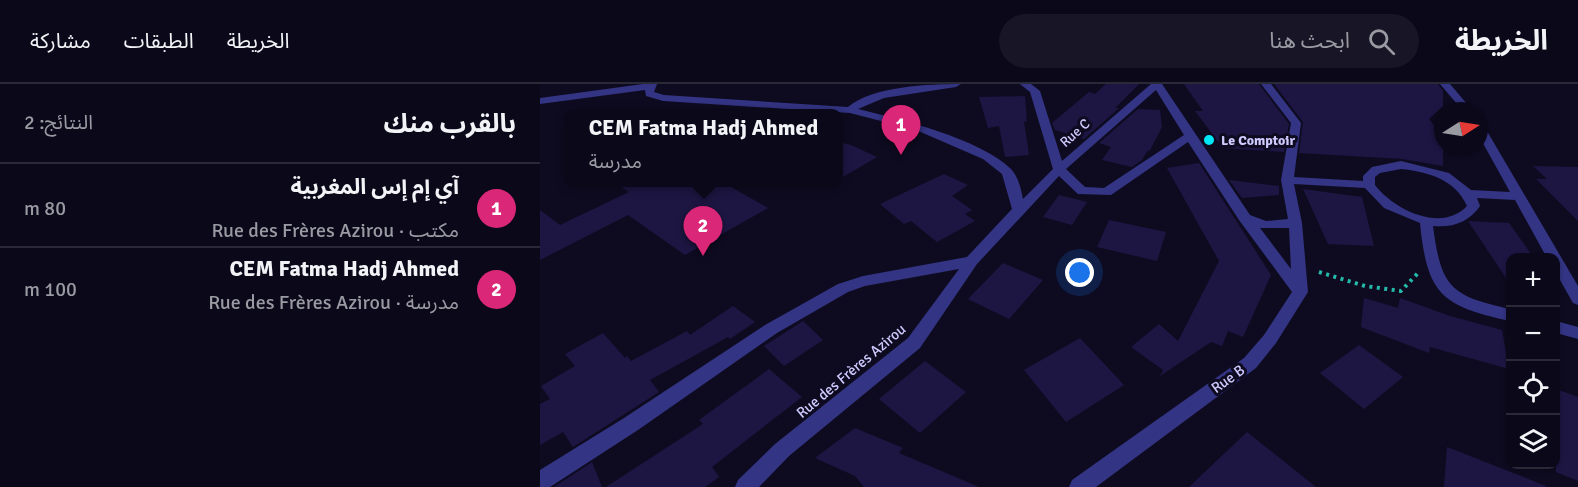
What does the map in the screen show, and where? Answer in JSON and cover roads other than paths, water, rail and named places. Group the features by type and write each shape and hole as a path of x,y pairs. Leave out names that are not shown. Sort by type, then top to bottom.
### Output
{"street":[{"path":"850,110 855,104 874,98 956,84"},
{"path":"1025,84 1035,91 1058,168 1082,191 1107,192 1189,137"},
{"path":"1157,84 1189,137 1244,218 1300,292"},
{"name":"Rue C","path":"1019,210 1058,168 1103,127 1157,84"},
{"path":"1266,84 1296,123 1287,180 1295,223 1300,292"},
{"path":"1445,84 1460,102"},
{"path":"540,101 651,85 649,94 672,99 834,109"},
{"path":"843,110 920,128 987,157 1007,172 1014,188 1019,210"},
{"path":"1488,143 1551,253"},
{"path":"1401,165 1434,171 1450,178 1470,194 1474,206 1470,214 1460,220 1444,222 1426,220 1402,213 1381,202 1369,184 1369,176 1376,170 1401,165"},
{"path":"1287,180 1369,184"},
{"path":"1470,194 1517,196"},
{"name":"Rue des Frères Azirou","path":"745,487 782,450 914,343 972,261 1019,210"},
{"path":"1244,218 1264,225 1295,223"},
{"path":"1426,220 1430,250 1442,280 1456,299 1506,314"},
{"path":"540,482 631,424 771,329 843,288 863,280 892,278 972,261"},
{"path":"1560,268 1578,299"},
{"name":"Rue B","path":"1079,487 1250,363 1270,339 1300,292"},
{"path":"1560,328 1578,333"}],"place":[{"name":"Le Comptoir","path":"1209,140"},
{"name":"آي إم إس المغربية","path":"901,155"},
{"name":"CEM Fatma Hadj Ahmed","path":"703,256"}]}
